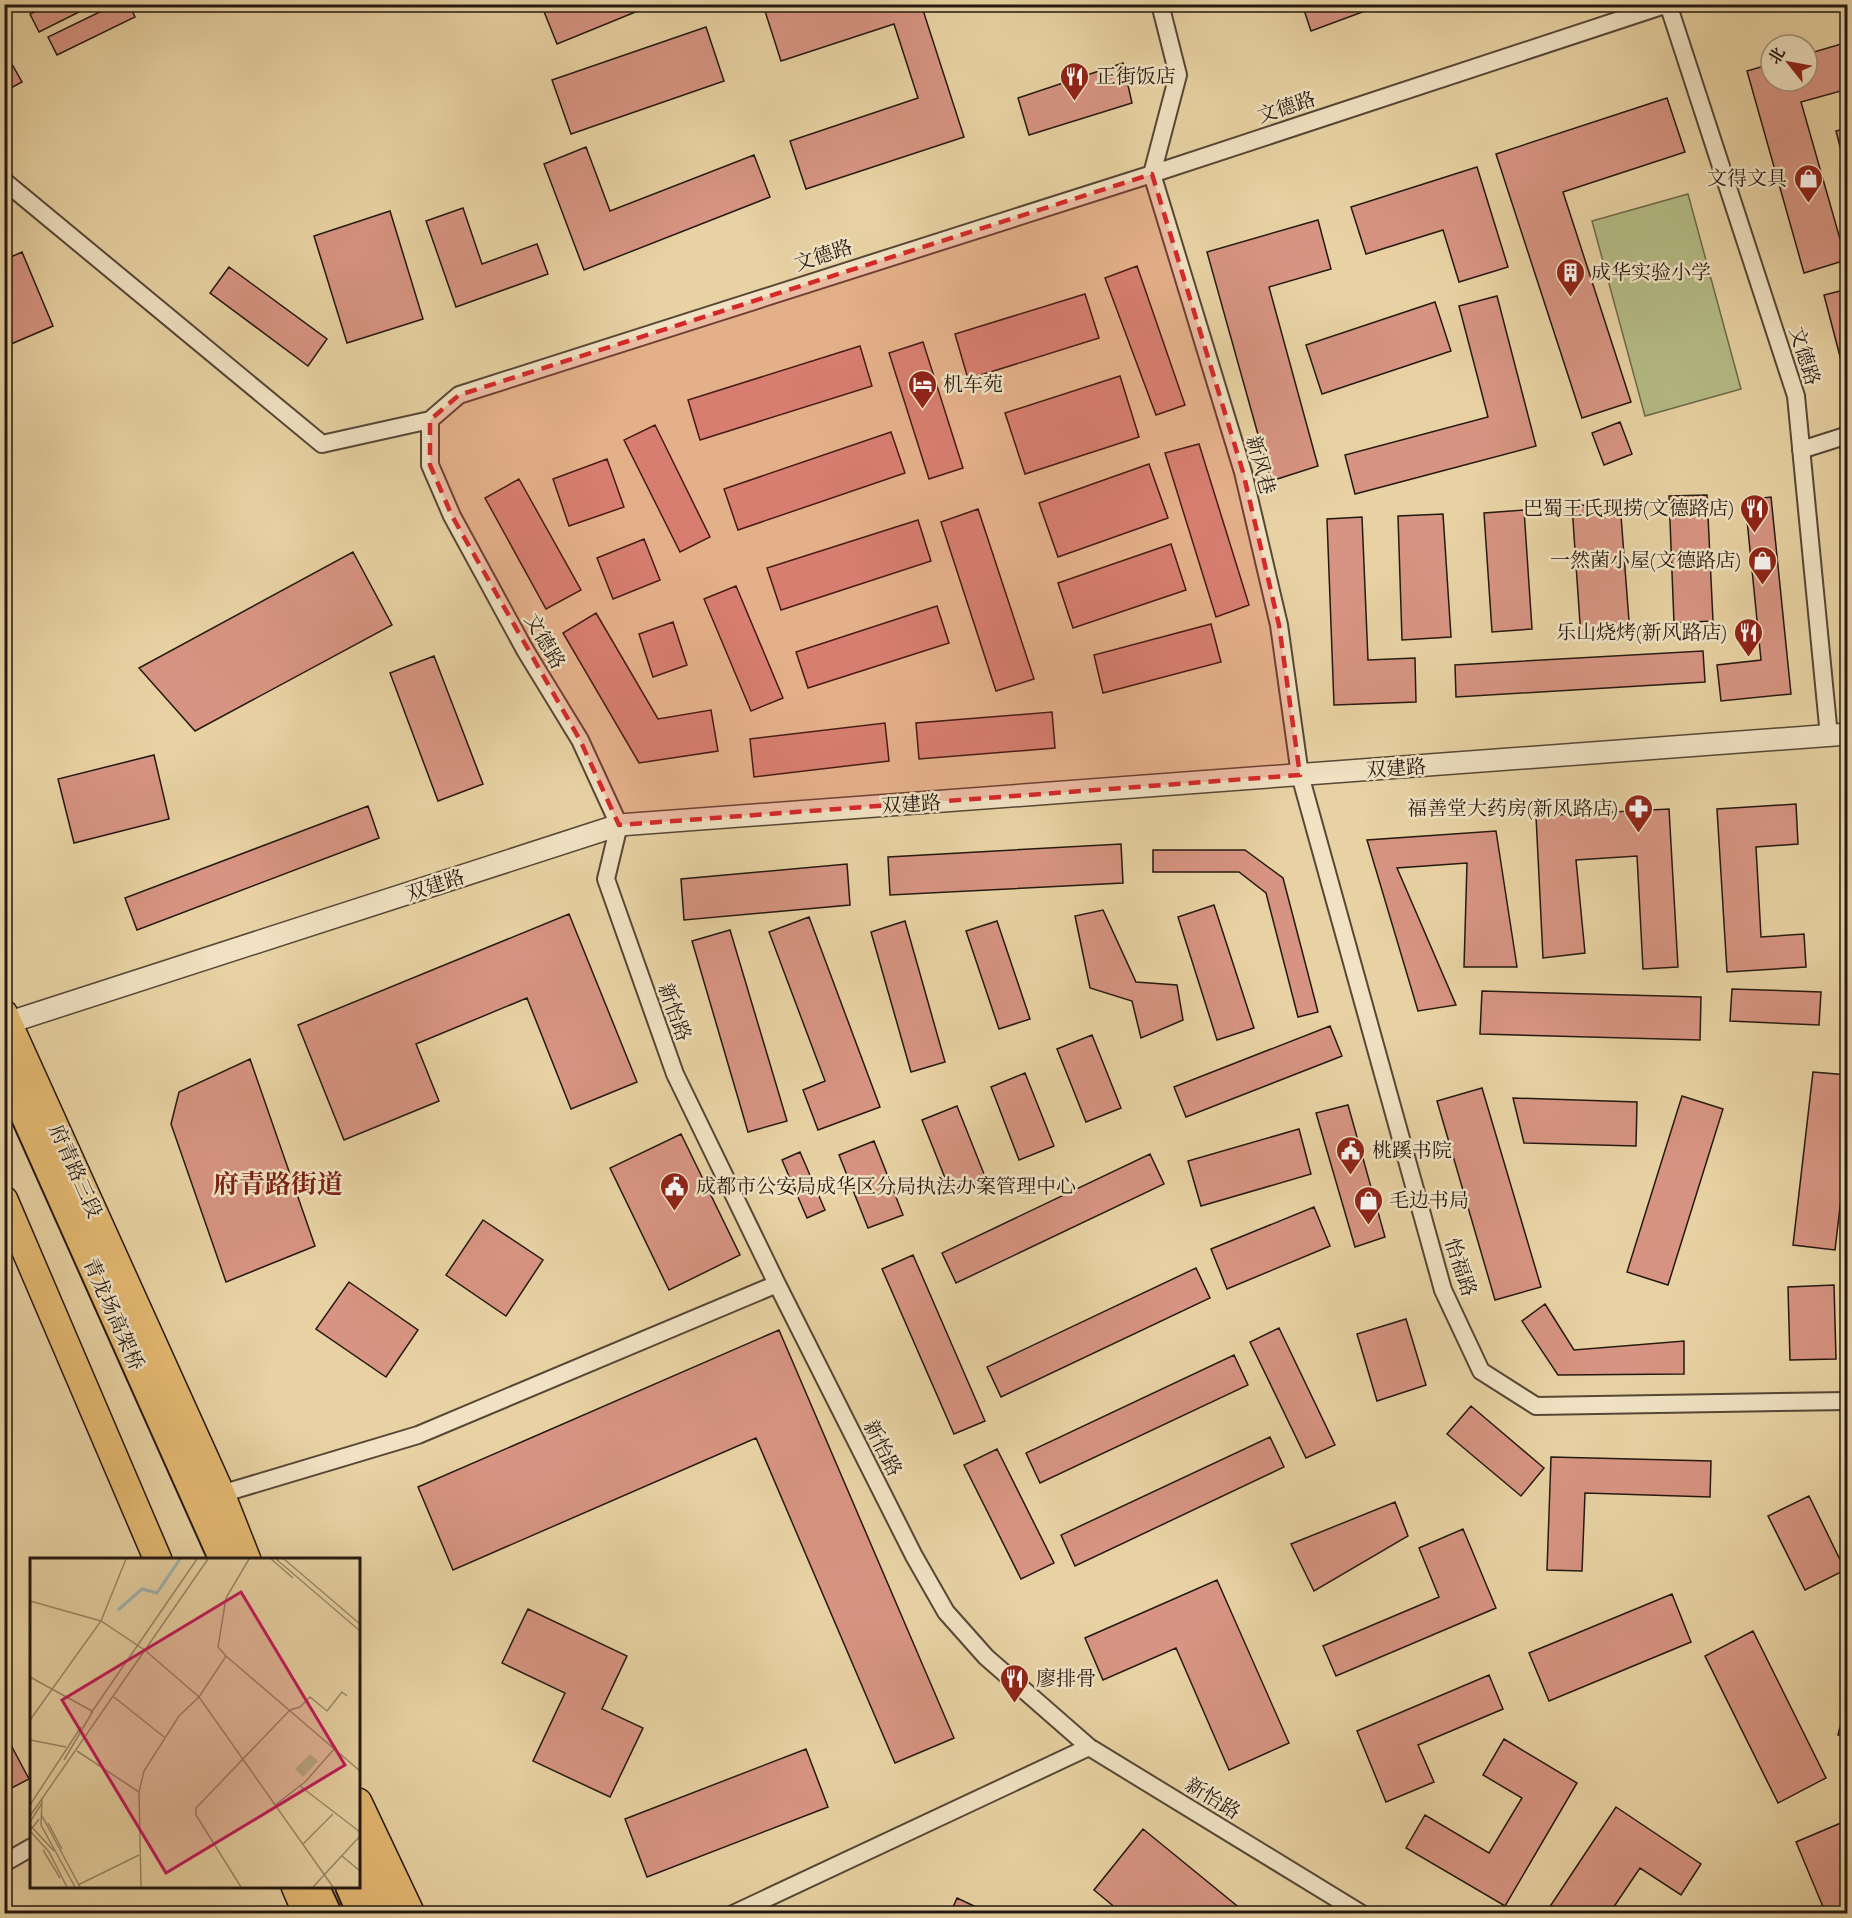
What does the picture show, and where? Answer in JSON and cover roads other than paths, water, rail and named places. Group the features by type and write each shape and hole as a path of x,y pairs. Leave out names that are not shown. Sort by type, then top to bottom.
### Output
{"highway":[{"name":"青龙场高架桥","path":"4,1068 223,1558"},
{"name":"青龙场高架桥","path":"4,1116 202,1558"},
{"path":"360,1844 392,1914"},
{"path":"360,1865 382,1914"},
{"path":"314,1888 327,1914"},
{"path":"350,1888 362,1914"}],"main road":[{"name":"府青路三段","path":"6,1020 221,1494 246,1558"},
{"path":"4,1200 157,1558"},
{"path":"360,1806 411,1914"},
{"path":"295,1888 307,1914"}],"street":[{"path":"1152,174 1178,75 1160,4"},
{"name":"文德路","path":"619,825 580,740 525,650 452,516 430,465 430,420 459,395 1152,174 1668,4 1796,396 1838,735"},
{"name":"新风巷","path":"1152,174 1245,483 1279,625 1300,775"},
{"path":"4,181 322,444 430,420"},
{"path":"1801,450 1848,435"},
{"name":"双建路","path":"6,1020 619,825 1838,735"},
{"name":"怡福路","path":"1300,775 1443,1290 1481,1371 1536,1406 1848,1401"},
{"name":"新怡路","path":"619,825 606,879 675,1074 777,1284 914,1556 945,1612 986,1658 1089,1747 1362,1914"},
{"path":"221,1494 418,1435 777,1284"},
{"path":"733,1914 1089,1747"},
{"path":"4,1863 30,1848"}],"place":[{"name":"正街饭店","path":"1075,102"},
{"name":"文得文具","path":"1808,204"},
{"name":"成华实验小学","path":"1570,298"},
{"name":"机车苑","path":"922,410"},
{"name":"巴蜀王氏现捞(文德路店)","path":"1755,534"},
{"name":"一然菌小屋(文德路店)","path":"1762,586"},
{"name":"乐山烧烤(新风路店)","path":"1748,658"},
{"name":"福善堂大药房(新风路店)","path":"1639,834"},
{"name":"桃蹊书院","path":"1351,1176"},
{"name":"成都市公安局成华区分局执法办案管理中心","path":"675,1212"},
{"name":"毛边书局","path":"1368,1226"},
{"name":"廖排骨","path":"1015,1704"}],"district":[{"name":"府青路街道","path":"278,1184"}]}
